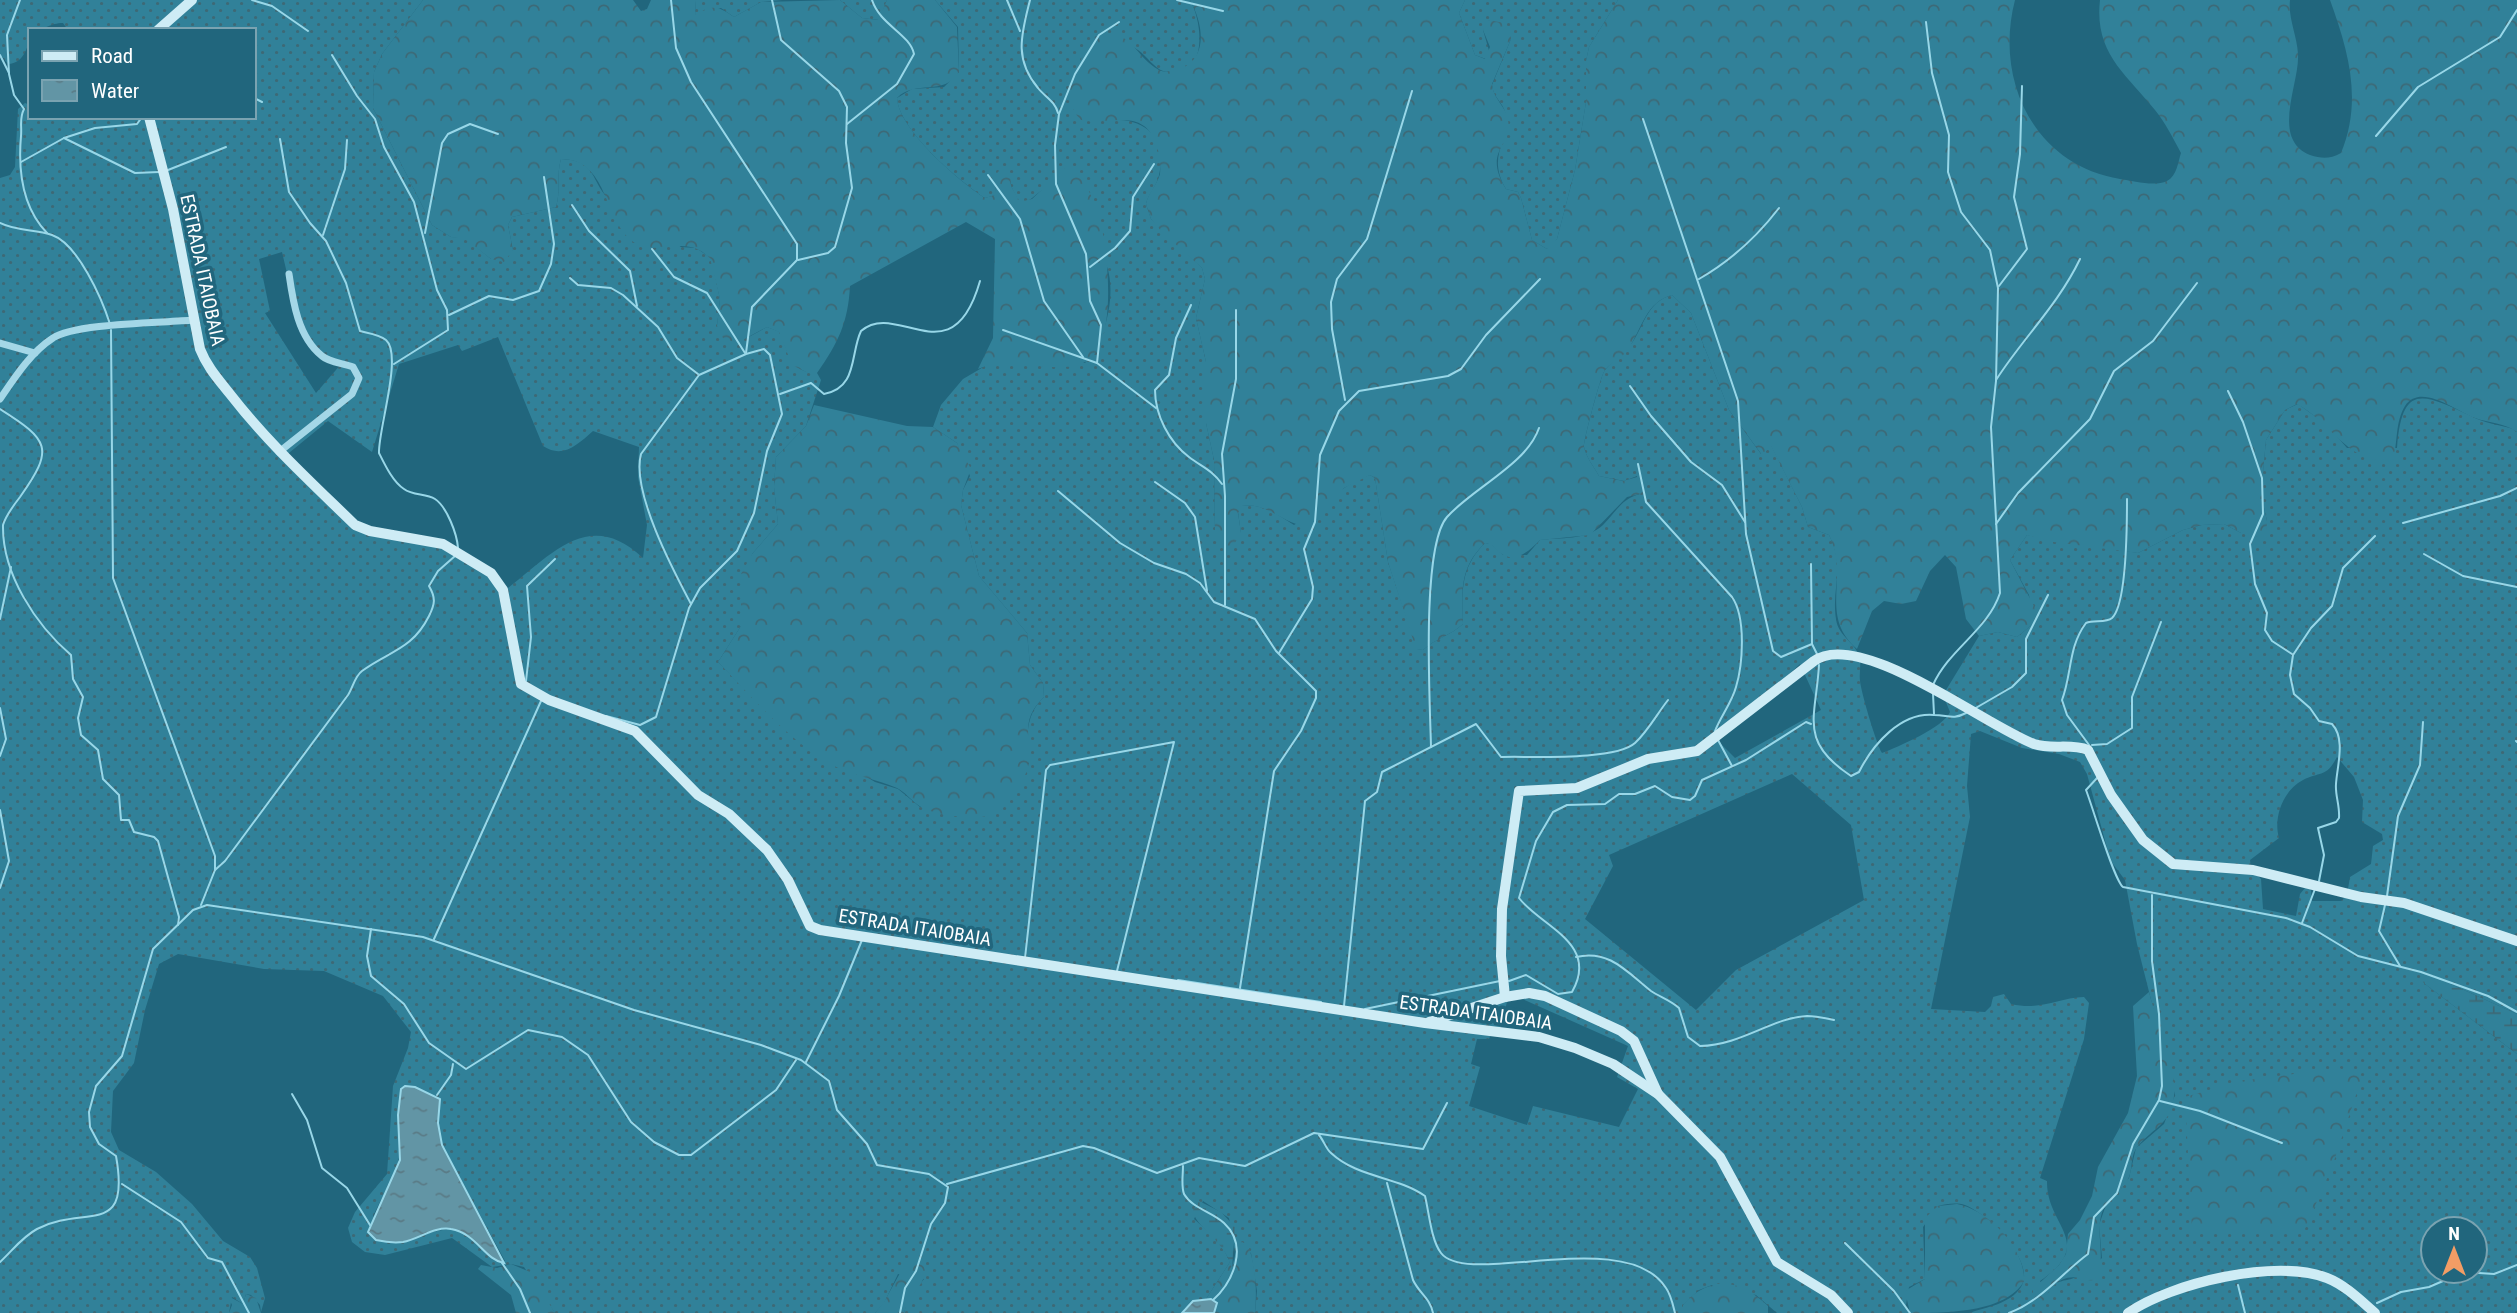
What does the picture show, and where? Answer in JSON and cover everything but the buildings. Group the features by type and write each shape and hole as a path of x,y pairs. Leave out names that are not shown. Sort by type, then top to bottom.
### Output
{"street":[{"path":"160,28 192,0"},
{"name":"ESTRADA ITAIOBAIA","path":"150,119 173,209 191,293 193,320 205,363 278,453 360,528 443,544 491,573 503,590 522,684 549,701 635,731 698,795 729,814 752,834 788,880 806,921 815,928 1425,1023 1558,1041 1603,1059 1658,1094 1720,1157 1777,1262 1831,1295 1848,1313"},
{"path":"278,453 352,394 359,378 353,367 327,359 310,343 294,306 289,274"},
{"path":"0,399 35,353 55,336 69,331 193,320"},
{"path":"0,343 35,353"},
{"path":"1505,997 1500,956 1502,909 1520,791 1577,788 1648,759 1697,751 1821,655 1830,652 1847,653 1895,671 2034,744 2088,750 2111,795 2143,840 2173,864 2253,870 2361,897 2404,903 2517,941"},
{"path":"1425,1023 1505,997 1538,994 1621,1031 1634,1041 1658,1094"},
{"path":"2128,1313 2167,1293 2238,1274 2276,1270 2325,1277 2349,1291 2375,1313"}],"green space":[{"path":"0,0 423,0 382,54 374,72 373,108 432,225 451,237 465,238 491,259 513,250 508,225 512,217 556,207 561,159 581,163 592,173 608,198 625,212 681,247 696,248 711,258 720,299 717,326 747,338 767,327 780,332 791,360 801,370 817,373 821,380 806,426 776,457 774,487 778,524 752,554 741,626 718,662 778,723 875,782 898,789 920,807 1029,764 1028,728 1033,712 1044,697 1043,683 1030,665 1027,633 979,576 961,505 963,490 970,476 957,443 933,427 941,405 963,379 992,362 1085,363 1099,342 1110,299 1108,271 1104,260 1084,234 1042,190 1027,202 1019,202 1009,175 995,185 996,195 985,198 946,167 908,125 900,111 897,98 912,89 944,87 959,72 958,27 935,0 1190,0 1198,23 1199,49 1188,68 1178,72 1163,71 1134,47 1097,34 1072,80 1101,121 1115,120 1138,124 1155,137 1161,160 1158,179 1146,204 1151,219 1202,268 1205,279 1196,318 1206,362 1206,423 1214,460 1215,532 1241,533 1238,512 1241,506 1263,508 1294,525 1340,491 1370,475 1375,478 1388,562 1417,649 1423,650 1463,624 1464,580 1471,562 1485,543 1491,544 1503,555 1527,555 1540,540 1589,534 1603,525 1623,503 1640,494 1637,476 1624,481 1599,476 1586,454 1584,443 1605,370 1632,343 1652,308 1672,295 1691,313 1729,410 1761,454 1771,445 1802,507 1808,527 1829,535 1837,558 1837,625 1858,653 1863,695 1882,753 1920,736 1946,718 1950,712 1943,695 1979,636 1998,632 2017,637 2034,623 2029,595 2010,560 2027,535 2138,553 2183,530 2202,525 2224,524 2241,533 2267,521 2261,494 2266,440 2285,410 2298,404 2327,425 2347,448 2397,448 2404,412 2410,403 2418,399 2439,402 2481,420 2513,429 2517,432 2517,1014 2424,972 2425,984 2517,1054 2517,1313 1969,1313 2011,1297 2021,1287 2024,1277 2016,1252 1997,1228 1974,1210 1955,1203 1938,1206 1923,1227 1925,1279 1909,1287 1906,1305 1910,1313 1777,1313 1756,1295 1712,1285 1699,1290 1683,1305 1683,1313 1255,1313 1257,1291 1251,1253 1238,1244 1235,1252 1229,1218 1203,1201 1194,1219 1220,1242 1230,1262 1206,1299 1185,1308 1182,1313 904,1313 907,1301 924,1279 898,1274 884,1303 875,1313 555,1313 524,1267 511,1264 492,1267 452,1238 385,1255 365,1252 352,1242 348,1228 355,1212 387,1174 393,1086 408,1048 411,1032 383,996 324,971 264,969 178,954 159,964 145,1010 134,1063 113,1091 111,1132 119,1150 156,1172 192,1204 223,1241 250,1257 257,1268 265,1298 261,1312 260,1305 251,1295 246,1294 243,1304 232,1297 229,1313 0,1313 0,178 10,175 15,167 18,109 25,103 28,104 28,119 256,119 256,28 67,28 63,23 59,23 43,28 28,28 25,52 14,63 8,64 0,54","holes":["282,252 301,333 321,356 342,363 316,393 265,313 270,311 259,259","498,337 543,446 550,450 563,451 593,431 639,447 638,477 647,525 643,558 624,543 606,537 589,536 572,541 557,550 508,588 450,544 361,529 284,457 328,421 372,452 399,364 458,345 462,351","1800,664 1821,710 1735,758 1717,740","1980,731 2022,748 2059,754 2080,762 2087,774 2107,848 2113,864 2125,880 2137,944 2175,1095 2164,1124 2136,1148 2129,1178 2106,1205 2099,1225 2102,1258 2080,1276 2056,1283 2047,1294 2040,1281 2057,1267 2065,1255 2067,1244 2049,1197 2047,1181 2040,1178 2084,1039 2089,1003 2084,997 2022,1006 2011,1004 2004,994 1993,997 1991,1006 1985,1012 1931,1009 1970,817 1967,786 1971,734","2337,757 2354,777 2363,800 2362,822 2382,834 2383,840 2373,846 2371,864 2350,877 2347,895 2341,901 2312,901 2310,882 2300,894 2296,916 2263,909 2261,879 2251,868 2250,860 2279,838 2277,822 2285,797 2303,780 2330,768","1792,774 1851,825 1864,900 1736,970 1696,1010 1585,919 1613,866 1609,855","1509,993 1628,1046 1617,1077 1638,1089 1619,1127 1533,1106 1527,1125 1469,1106 1480,1067 1471,1064 1477,1039 1489,1039 1492,1031 1500,1032","440,1099 438,1123 442,1145 505,1261 493,1257 479,1242 461,1231 442,1230 401,1242 373,1216 396,1170 400,1153"]},
{"path":"423,0 633,0 641,11 647,9 651,0 696,0 695,15 715,8 734,17 761,2 840,0 862,18 878,20 887,0 935,0 957,27 959,72 946,84 904,92 897,98 900,111 932,154 985,198 995,195 996,174 999,171 1010,175 1011,186 1020,202 1032,199 1065,168 1078,173 1098,211 1105,245 1107,317 1103,338 1095,354 1083,363 1070,366 1004,364 978,369 993,338 995,239 966,222 850,286 841,332 817,373 808,373 792,365 779,332 767,327 737,343 723,338 717,326 720,299 710,258 689,247 656,248 632,241 615,218 596,179 588,169 576,162 561,159 556,207 512,217 508,225 513,250 504,262 491,259 465,239 451,237 432,225 373,108 374,72 382,54"},
{"path":"696,0 782,0 761,2 734,17 721,8 695,15"},
{"path":"840,0 887,0 879,20 862,18"},
{"path":"1190,0 1465,0 1459,13 1475,55 1485,59 1490,47 1483,30 1484,23 1489,20 1504,23 1511,32 1511,39 1492,84 1507,115 1508,129 1497,157 1497,166 1506,189 1518,192 1521,198 1532,240 1547,249 1557,239 1575,170 1586,102 1586,61 1589,47 1618,0 2015,0 2010,30 2010,60 2016,88 2027,114 2043,137 2064,156 2090,171 2150,184 2162,183 2173,176 2181,153 2159,115 2123,73 2107,49 2099,18 2100,0 2290,0 2298,54 2289,124 2298,147 2310,155 2326,158 2341,153 2348,133 2352,94 2347,56 2330,0 2517,0 2517,432 2475,418 2439,401 2420,397 2412,399 2402,412 2393,460 2378,460 2353,450 2297,404 2285,410 2266,440 2261,494 2267,521 2266,539 2241,533 2224,524 2202,525 2183,530 2138,553 2046,541 2027,535 2010,560 2036,610 2034,623 2017,637 1998,632 1979,636 1966,619 1956,567 1945,555 1930,571 1916,601 1901,604 1884,601 1872,611 1857,649 1845,636 1839,623 1837,566 1829,535 1808,527 1802,507 1771,446 1762,455 1729,410 1691,313 1672,295 1656,303 1627,351 1605,370 1584,442 1586,454 1599,476 1623,481 1644,475 1648,477 1647,487 1640,494 1627,497 1590,535 1540,540 1516,557 1505,556 1485,543 1466,571 1463,624 1423,650 1416,649 1388,562 1375,478 1370,475 1344,488 1306,526 1260,507 1242,506 1238,513 1241,533 1233,546 1222,545 1215,532 1214,460 1206,423 1206,362 1196,318 1205,279 1202,268 1151,219 1146,204 1159,178 1160,166 1159,153 1149,131 1133,121 1081,120 1071,100 1073,77 1097,34 1109,33 1125,39 1161,71 1180,69 1189,64 1196,57 1201,39 1198,19"},
{"path":"1465,0 1618,0 1589,47 1586,61 1586,102 1575,170 1557,239 1552,247 1547,249 1532,240 1521,198 1518,192 1506,189 1498,165 1506,119 1492,85 1511,39 1489,20 1483,30 1490,54 1486,59 1475,55 1459,13"},
{"path":"814,405 907,426 933,427 957,443 971,469 961,505 979,576 1027,633 1030,665 1043,683 1044,697 1029,720 1029,761 1026,774 1009,801 993,815 959,817 925,809 897,788 832,765 786,731 718,662 741,626 741,574 752,554 778,524 774,487 776,457 806,426"},
{"path":"2424,972 2517,1014 2517,1054 2425,984 2421,980"},
{"path":"2149,992 2172,1072 2174,1096 2170,1113 2135,1150 2127,1181 2105,1206 2101,1215 2101,1261 2096,1279 2090,1281 2067,1278 2053,1287 2043,1301 2033,1300 2033,1289 2059,1265 2066,1254 2068,1234 2080,1220 2092,1196 2098,1167 2128,1113 2137,1076 2133,1006"},
{"path":"2339,1068 2362,1077 2332,1167 2304,1231 2192,1230 2185,1097 2240,1081"},
{"path":"1199,1201 1221,1212 1235,1227 1232,1269 1223,1250 1195,1216 1193,1210"},
{"path":"1957,1204 1969,1207 2002,1232 2019,1256 2024,1281 2004,1300 1989,1305 1957,1311 1910,1313 1905,1291 1925,1279 1925,1218 1938,1206"},
{"path":"1242,1242 1248,1245 1253,1262 1255,1313 1214,1313 1216,1303 1206,1299 1230,1262 1232,1267 1238,1244"},
{"path":"910,1255 921,1260 926,1272 904,1313 875,1313 884,1302"},
{"path":"511,1264 530,1272 555,1313 516,1313 511,1295 478,1269 481,1265 497,1268"},
{"path":"1722,1283 1753,1294 1768,1306 1768,1313 1683,1313 1683,1305 1696,1293"},
{"path":"246,1294 256,1298 261,1313 229,1313 232,1305 228,1296 243,1304"}],"water":[{"path":"405,1086 415,1087 440,1099 438,1123 442,1145 504,1263 491,1257 460,1231 439,1229 400,1242 376,1240 368,1232 400,1160 398,1115 401,1089"},
{"path":"1211,1299 1217,1303 1214,1313 1182,1313 1193,1301"}],"waterway":[{"path":"20,0 7,35 9,74 14,95 24,109 20,149 24,188 32,212 47,233"},
{"path":"252,0 272,6 308,31"},
{"path":"671,0 676,48 691,82 797,244 797,260 752,307 746,353"},
{"path":"772,0 781,40 839,91 847,107 846,143 852,188 835,247 828,253 798,260"},
{"path":"847,124 897,84 914,54 907,41 881,16 872,0"},
{"path":"1007,0 1020,31"},
{"path":"1030,0 1022,34 1022,56 1030,77 1058,113"},
{"path":"1177,0 1223,11"},
{"path":"2376,136 2418,87 2500,37 2517,10"},
{"path":"1097,363 1101,325 1090,301 1086,254 1056,184 1055,145 1059,114 1075,74 1099,35 1119,22"},
{"path":"1926,22 1932,73 1949,135 1948,172 1961,212 1990,250 1998,288 1996,381 1991,427 2000,593 1987,618 1940,672 1933,685"},
{"path":"0,55 9,73"},
{"path":"332,55 357,96 375,119 384,147 414,202 437,290 447,310 448,330 394,364"},
{"path":"1999,286 2027,249 2014,197 2020,154 2022,86"},
{"path":"1345,400 1332,329 1331,302 1337,279 1367,239 1412,91"},
{"path":"256,99 262,102"},
{"path":"21,162 64,138 95,128 137,124 141,119"},
{"path":"1643,119 1738,401 1746,534 1773,651 1781,657 1812,644"},
{"path":"425,233 442,143 448,134 470,124 498,134"},
{"path":"64,138 135,173 159,172"},
{"path":"280,139 289,192 326,241 346,283 360,331 384,338 391,348 391,376 379,453 400,486 411,493 431,497 444,508 451,521 458,548"},
{"path":"323,235 345,169 347,140"},
{"path":"168,170 226,147"},
{"path":"1090,267 1115,248 1130,231 1133,197 1154,164"},
{"path":"988,175 1020,219 1044,301 1083,357"},
{"path":"449,315 489,296 513,300 539,291 551,264 554,244 544,177"},
{"path":"572,205 589,231 630,271 637,306"},
{"path":"1699,279 1743,248 1779,208"},
{"path":"0,223 13,228 46,233 62,240 88,273 110,324"},
{"path":"652,249 674,277 707,293 745,353"},
{"path":"1996,380 2051,306 2080,259"},
{"path":"570,278 578,285 611,288 623,295 658,327 677,358 698,374"},
{"path":"1279,653 1312,599 1313,587 1304,549 1315,522 1320,455 1339,411 1359,391 1448,376 1461,369 1486,335 1540,279"},
{"path":"780,394 811,383 824,394 835,391 848,377 861,331 875,324 891,323 924,331 940,331 955,326 968,310 980,281"},
{"path":"1996,524 2018,493 2090,419 2114,371 2153,341 2197,283"},
{"path":"1191,305 1176,338 1169,375 1155,390 1156,399 1160,418 1175,444 1222,484"},
{"path":"1225,605 1225,496 1222,454 1236,379 1236,310"},
{"path":"111,330 113,578 215,856 215,870 201,905"},
{"path":"1003,330 1097,363 1156,408"},
{"path":"606,716 640,725 656,717 689,608 700,588 737,551 754,513 767,451 782,414 770,355 764,349 699,375 641,454 642,488 648,509 691,604"},
{"path":"1630,386 1651,416 1691,462 1722,485 1745,522"},
{"path":"2228,391 2243,422 2262,478 2263,514 2250,544 2255,584 2267,613 2265,630 2272,641 2292,654"},
{"path":"0,409 29,429 41,446 42,456 39,467 3,525 8,562 34,614 71,655 73,679 83,697 78,718 81,735 98,750 103,779 119,795 121,820 129,820 134,832 154,837 158,841 179,917 178,925"},
{"path":"1431,747 1430,591 1439,534 1447,517 1523,453 1539,428"},
{"path":"1638,464 1646,502 1732,597 1740,616 1742,654 1736,687 1715,731"},
{"path":"1155,482 1185,503 1195,517 1207,591"},
{"path":"2403,523 2500,496 2517,488"},
{"path":"1058,491 1120,543 1154,563 1186,574 1200,583 1214,602 1255,619 1276,651 1316,691 1316,698 1301,731 1274,771 1240,988"},
{"path":"2092,749 2067,715 2062,700 2080,632 2086,623 2109,620 2117,610 2125,562 2127,499"},
{"path":"2319,881 2324,855 2318,828 2336,822 2339,818 2336,788 2340,745 2332,724 2319,721 2310,708 2294,694 2290,675 2293,655 2311,628 2332,606 2343,568 2375,536"},
{"path":"2424,554 2463,576 2517,587"},
{"path":"215,870 225,861 348,695 360,673 399,649 422,627 433,604 434,598 429,586 438,571 455,556"},
{"path":"526,681 531,637 527,586 555,559"},
{"path":"1811,564 1812,644 1818,656"},
{"path":"0,619 11,567"},
{"path":"1974,709 2012,687 2026,673 2026,639 2048,595"},
{"path":"2092,745 2107,744 2132,728 2132,697 2161,622"},
{"path":"1819,665 1814,714 1817,739 1834,763 1851,776 1859,772 1880,741 1899,724 1922,715 1954,717 1966,713"},
{"path":"1933,694 1934,714"},
{"path":"1344,1006 1365,801 1377,792 1382,772 1476,724 1501,757 1610,753 1635,743 1668,700"},
{"path":"434,939 541,701"},
{"path":"0,708 6,739 0,756"},
{"path":"1509,981 1526,975 1558,994 1572,992 1579,975 1573,948 1519,898 1536,841 1553,812 1567,805 1605,804 1619,794 1635,794 1655,786 1672,797 1690,800 1695,796 1702,780 1746,760 1806,722 1811,724"},
{"path":"2387,896 2398,816 2420,765 2423,722"},
{"path":"1718,740 1732,766"},
{"path":"1025,958 1046,770 1050,765 1174,742 1117,971"},
{"path":"2098,777 2086,790 2109,858 2123,887 2286,918 2310,927 2358,956 2421,972 2488,996 2517,1012"},
{"path":"0,810 9,861 0,888"},
{"path":"2302,923 2315,889"},
{"path":"2009,1313 2031,1302 2088,1254 2094,1217 2117,1193 2133,1144 2159,1100 2162,1086 2159,1014 2152,961 2152,895"},
{"path":"0,1262 37,1229 55,1222 100,1214 110,1209 117,1199 119,1182 116,1156 99,1144 90,1127 89,1112 96,1086 122,1056 153,949 193,910 207,905 423,937 634,1010 761,1045 801,1060 829,1081 837,1110 867,1144 877,1165 929,1174 948,1187 945,1203 931,1224 916,1271 905,1288 900,1313"},
{"path":"2385,905 2379,931 2400,966"},
{"path":"371,929 367,956 371,976 404,1004 429,1043 466,1069 528,1030 562,1037 588,1055 631,1122 654,1142 679,1155 691,1155 776,1090 796,1060"},
{"path":"806,1062 839,996 862,940"},
{"path":"1576,957 1588,955 1608,959 1651,991 1676,1005 1688,1037 1700,1046 1743,1037 1794,1018 1810,1016 1834,1020"},
{"path":"1178,980 1321,1002"},
{"path":"1365,1009 1500,981"},
{"path":"437,1095 451,1075 453,1064"},
{"path":"292,1094 307,1120 322,1168 347,1188 370,1225"},
{"path":"2160,1101 2200,1111 2282,1143"},
{"path":"947,1184 1083,1146 1157,1173 1199,1158 1245,1166 1314,1133 1423,1149 1447,1103"},
{"path":"1319,1135 1329,1151 1342,1161 1414,1189 1425,1196 1438,1247 1441,1253 1456,1262 1481,1264 1584,1258 1618,1261 1646,1270 1666,1288 1675,1313"},
{"path":"1183,1166 1184,1194 1192,1203 1224,1223 1236,1242 1237,1253 1232,1274 1213,1300"},
{"path":"1387,1183 1413,1280 1433,1313"},
{"path":"122,1184 181,1222 208,1258 222,1262 249,1313"},
{"path":"1845,1243 1894,1291 1910,1313"},
{"path":"502,1263 520,1289 530,1313"},
{"path":"2377,1303 2401,1292 2429,1287 2464,1272 2494,1274 2517,1265"},
{"path":"2238,1285 2245,1313"}]}
